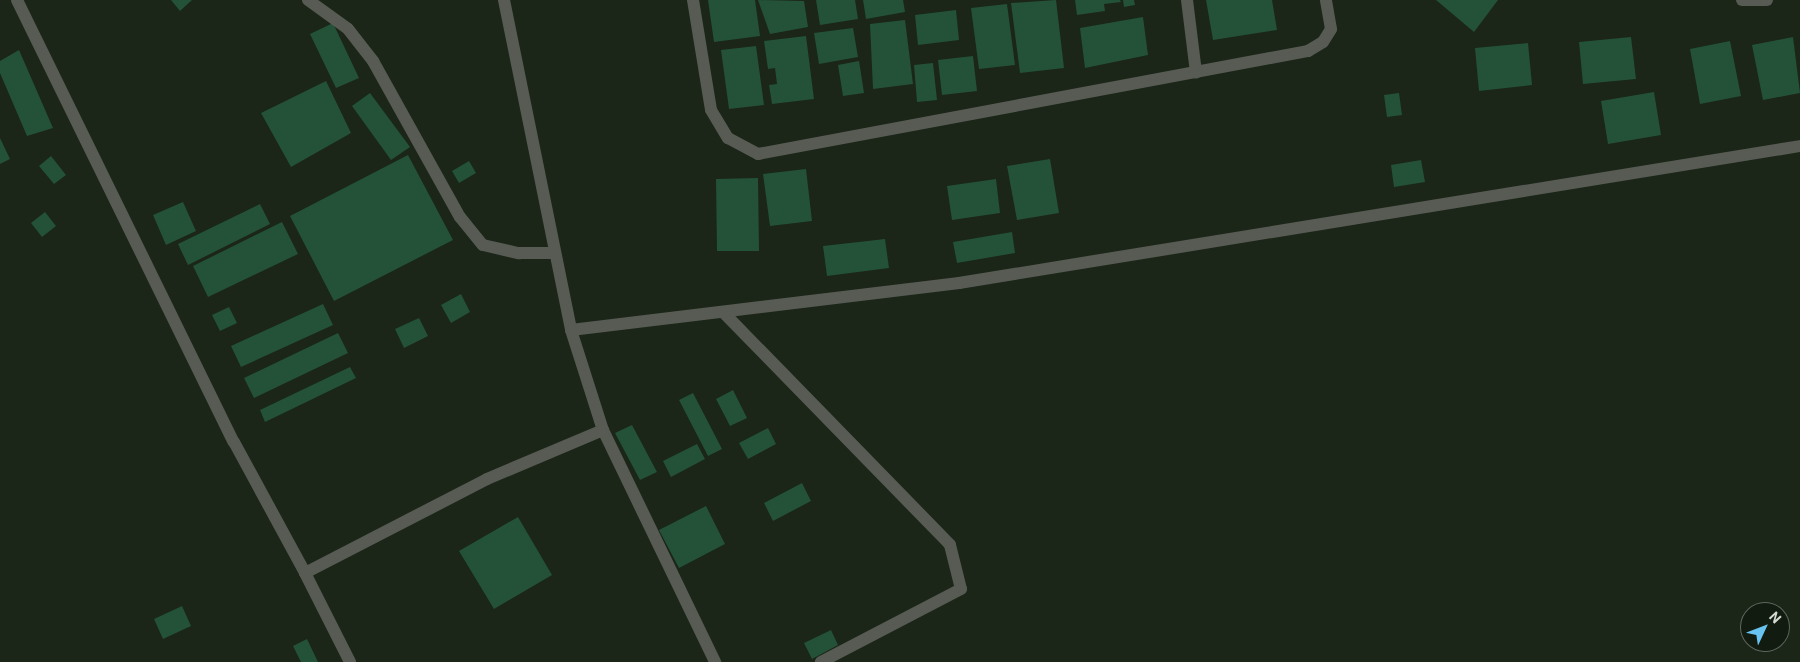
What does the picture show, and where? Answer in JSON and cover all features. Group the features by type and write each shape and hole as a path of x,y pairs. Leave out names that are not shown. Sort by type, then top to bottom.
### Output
{"street":[{"path":"17,0 234,442 305,573 350,662"},
{"path":"308,0 348,29 373,62 460,217 483,245 519,253 552,253"},
{"path":"504,0 552,253 571,330 603,430 715,662"},
{"path":"693,0 711,110 728,138 758,154 1308,51 1323,42 1331,29 1326,0"},
{"path":"1187,0 1196,72"},
{"path":"1742,0 1767,0"},
{"path":"571,330 959,283 1800,146"},
{"path":"722,312 950,545 961,589 821,662"},
{"path":"305,573 487,479 603,430"}],"building":[{"path":"171,0 192,0 180,11"},
{"path":"708,0 755,0 760,36 714,42"},
{"path":"758,0 804,1 808,27 770,34"},
{"path":"816,0 855,0 858,19 820,25"},
{"path":"863,0 903,0 905,12 866,19"},
{"path":"1056,0 1064,68 1020,73 1011,3"},
{"path":"1075,0 1120,0 1121,2 1104,4 1105,11 1077,15"},
{"path":"1123,0 1134,0 1135,5 1124,7"},
{"path":"1206,0 1272,0 1277,30 1213,40"},
{"path":"1436,0 1498,0 1474,32"},
{"path":"1007,4 1015,65 979,69 971,8"},
{"path":"956,10 959,40 918,45 915,15"},
{"path":"1143,17 1148,55 1085,68 1080,28"},
{"path":"905,20 913,84 873,89 870,24"},
{"path":"333,23 359,78 336,88 310,34"},
{"path":"853,28 858,57 819,64 814,33"},
{"path":"806,36 814,99 772,104 769,85 777,84 775,68 768,69 764,41"},
{"path":"1631,37 1636,79 1583,84 1579,42"},
{"path":"1793,37 1800,93 1763,100 1752,45"},
{"path":"1730,41 1741,96 1700,104 1690,49"},
{"path":"1528,43 1532,85 1479,91 1475,48"},
{"path":"756,46 764,105 729,109 721,50"},
{"path":"19,50 53,128 27,136 0,73 0,61"},
{"path":"973,56 977,91 942,95 938,60"},
{"path":"859,61 864,93 843,96 838,65"},
{"path":"933,63 937,100 917,102 914,65"},
{"path":"326,81 351,133 291,167 261,113"},
{"path":"1654,92 1661,135 1608,144 1601,101"},
{"path":"370,93 410,147 391,160 352,106"},
{"path":"1399,93 1402,115 1387,117 1384,95"},
{"path":"0,138 10,159 0,164"},
{"path":"408,155 453,240 334,301 290,216"},
{"path":"51,156 66,175 54,184 39,166"},
{"path":"1050,159 1059,213 1017,220 1007,166"},
{"path":"1421,160 1425,182 1394,187 1391,165"},
{"path":"469,161 476,173 459,183 452,171"},
{"path":"806,169 812,221 770,226 763,174"},
{"path":"758,178 759,251 717,251 716,179"},
{"path":"996,179 1000,213 952,220 947,186"},
{"path":"183,202 196,231 166,245 153,215"},
{"path":"260,204 270,224 188,265 178,244"},
{"path":"45,212 56,226 42,237 31,223"},
{"path":"282,222 298,254 208,297 193,266"},
{"path":"1012,232 1015,253 957,263 953,242"},
{"path":"885,239 889,268 827,276 823,246"},
{"path":"461,294 470,312 451,323 441,305"},
{"path":"323,304 333,325 241,367 231,346"},
{"path":"229,307 237,323 220,331 212,315"},
{"path":"419,318 428,336 404,348 395,329"},
{"path":"338,333 348,353 254,398 244,378"},
{"path":"350,367 356,378 265,422 260,410"},
{"path":"733,390 747,418 730,426 716,399"},
{"path":"693,393 722,449 708,456 679,400"},
{"path":"632,425 657,472 640,480 615,433"},
{"path":"768,428 776,444 748,459 739,443"},
{"path":"697,444 705,459 671,477 663,461"},
{"path":"802,483 811,501 773,521 764,503"},
{"path":"706,506 725,544 679,568 659,530"},
{"path":"518,517 552,575 494,609 459,551"},
{"path":"182,606 191,626 163,639 154,619"},
{"path":"831,630 838,645 812,659 804,643"},
{"path":"307,639 318,662 301,662 293,646"}]}
